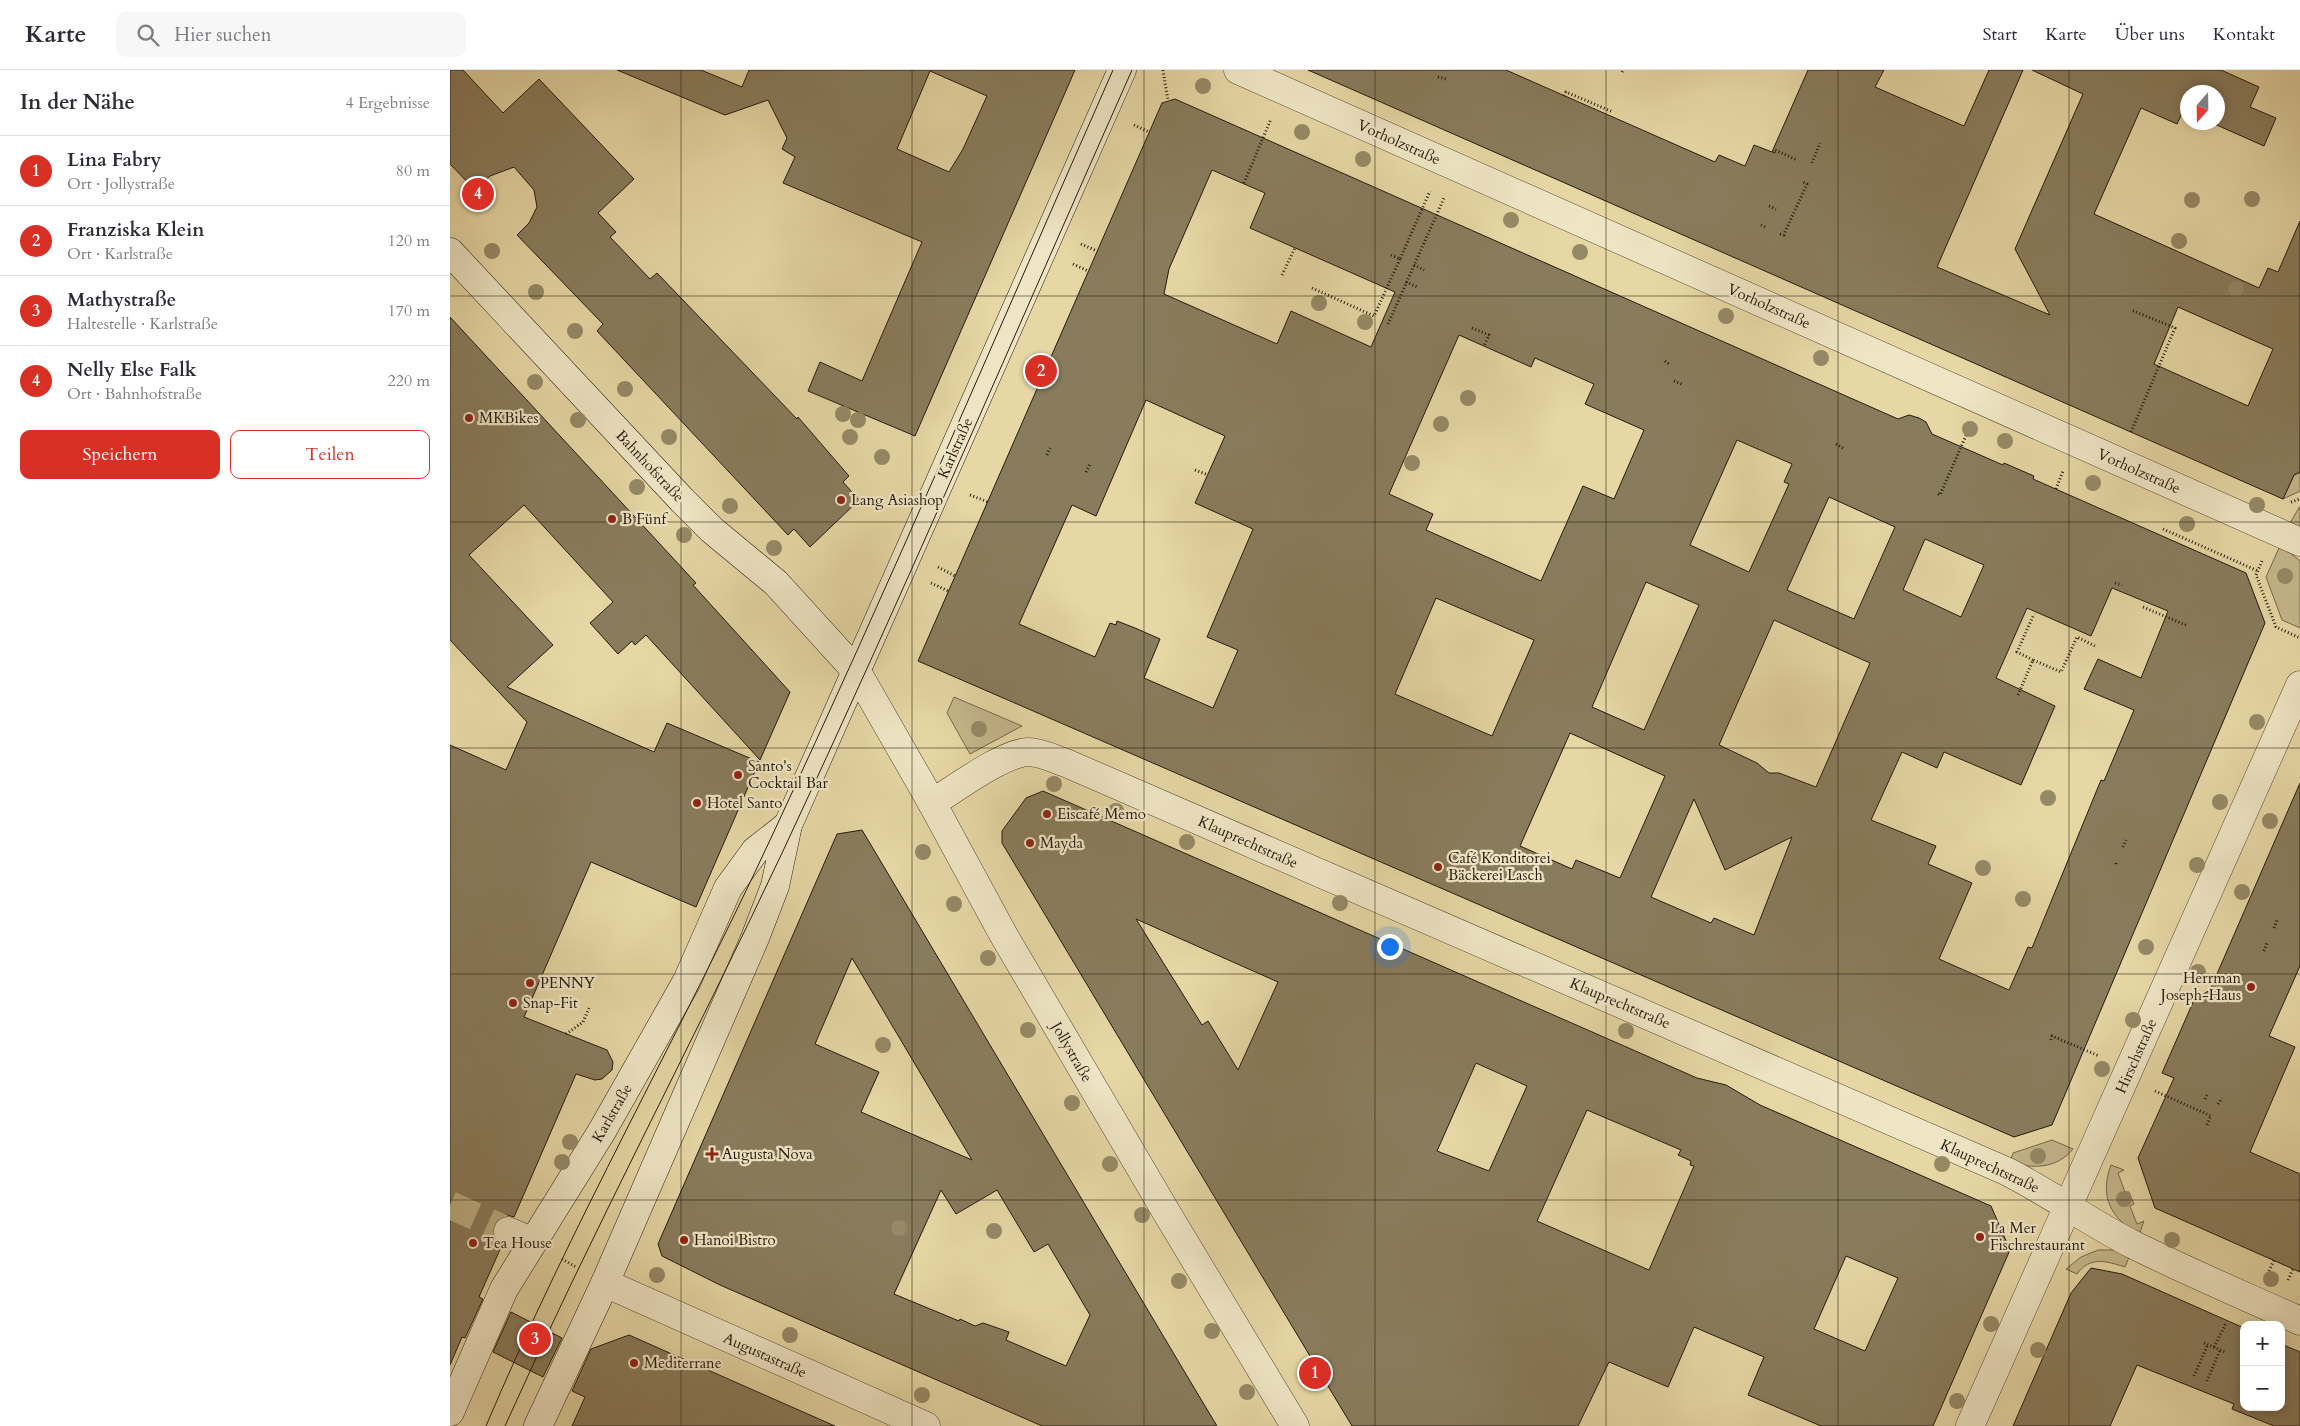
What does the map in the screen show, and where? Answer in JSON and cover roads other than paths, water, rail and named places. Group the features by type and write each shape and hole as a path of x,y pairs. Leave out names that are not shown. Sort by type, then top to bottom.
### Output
{"street":[{"name":"Karlstraße","path":"538,1426 605,1283 755,938 775,886 788,825 1122,70"},
{"name":"Vorholzstraße","path":"1238,70 2300,542"},
{"name":"Bahnhofstraße","path":"450,252 682,500 712,530 776,583 857,672"},
{"name":"Jollystraße","path":"857,672 932,803 1002,934 1165,1210 1296,1426"},
{"name":"Hirschstraße","path":"1970,1426 2300,685"},
{"name":"Klauprechtstraße","path":"932,803 1002,761 1029,752 1043,755 1997,1167 2040,1188 2067,1207 2134,1245 2300,1321"},
{"name":"Karlstraße","path":"450,1412 504,1289 520,1236 602,1131 687,981 728,888 755,851 788,825"},
{"name":"Augustastraße","path":"605,1283 926,1426"}],"tunnel":[{"path":"450,1205 508,1231"}],"tram line":[{"path":"486,1426 553,1277 736,912 815,743 902,551 1113,70"},
{"path":"505,1426 572,1281 783,851 828,754 1132,70"}],"place":[{"name":"Nelly Else Falk","path":"478,194"},
{"name":"Franziska Klein","path":"1041,371"},
{"name":"MKBikes","path":"469,418"},
{"name":"Lang Asiashop","path":"841,500"},
{"name":"B Fünf","path":"612,519"},
{"name":"Santo's Cocktail Bar","path":"738,775"},
{"name":"Hotel Santo","path":"697,803"},
{"name":"Eiscafé Memo","path":"1047,814"},
{"name":"Mayda","path":"1030,843"},
{"name":"Café Konditorei Bäckerei Lasch","path":"1438,867"},
{"name":"PENNY","path":"530,983"},
{"name":"Herrman Joseph-Haus","path":"2251,987"},
{"name":"Snap-Fit","path":"513,1003"},
{"name":"Augusta Nova","path":"712,1154"},
{"name":"La Mer Fischrestaurant","path":"1980,1237"},
{"name":"Hanoi Bistro","path":"684,1240"},
{"name":"Tea House","path":"473,1243"},
{"name":"Mathystraße","path":"535,1339"},
{"name":"Mediterrane","path":"634,1363"},
{"name":"Lina Fabry","path":"1315,1373"}]}
